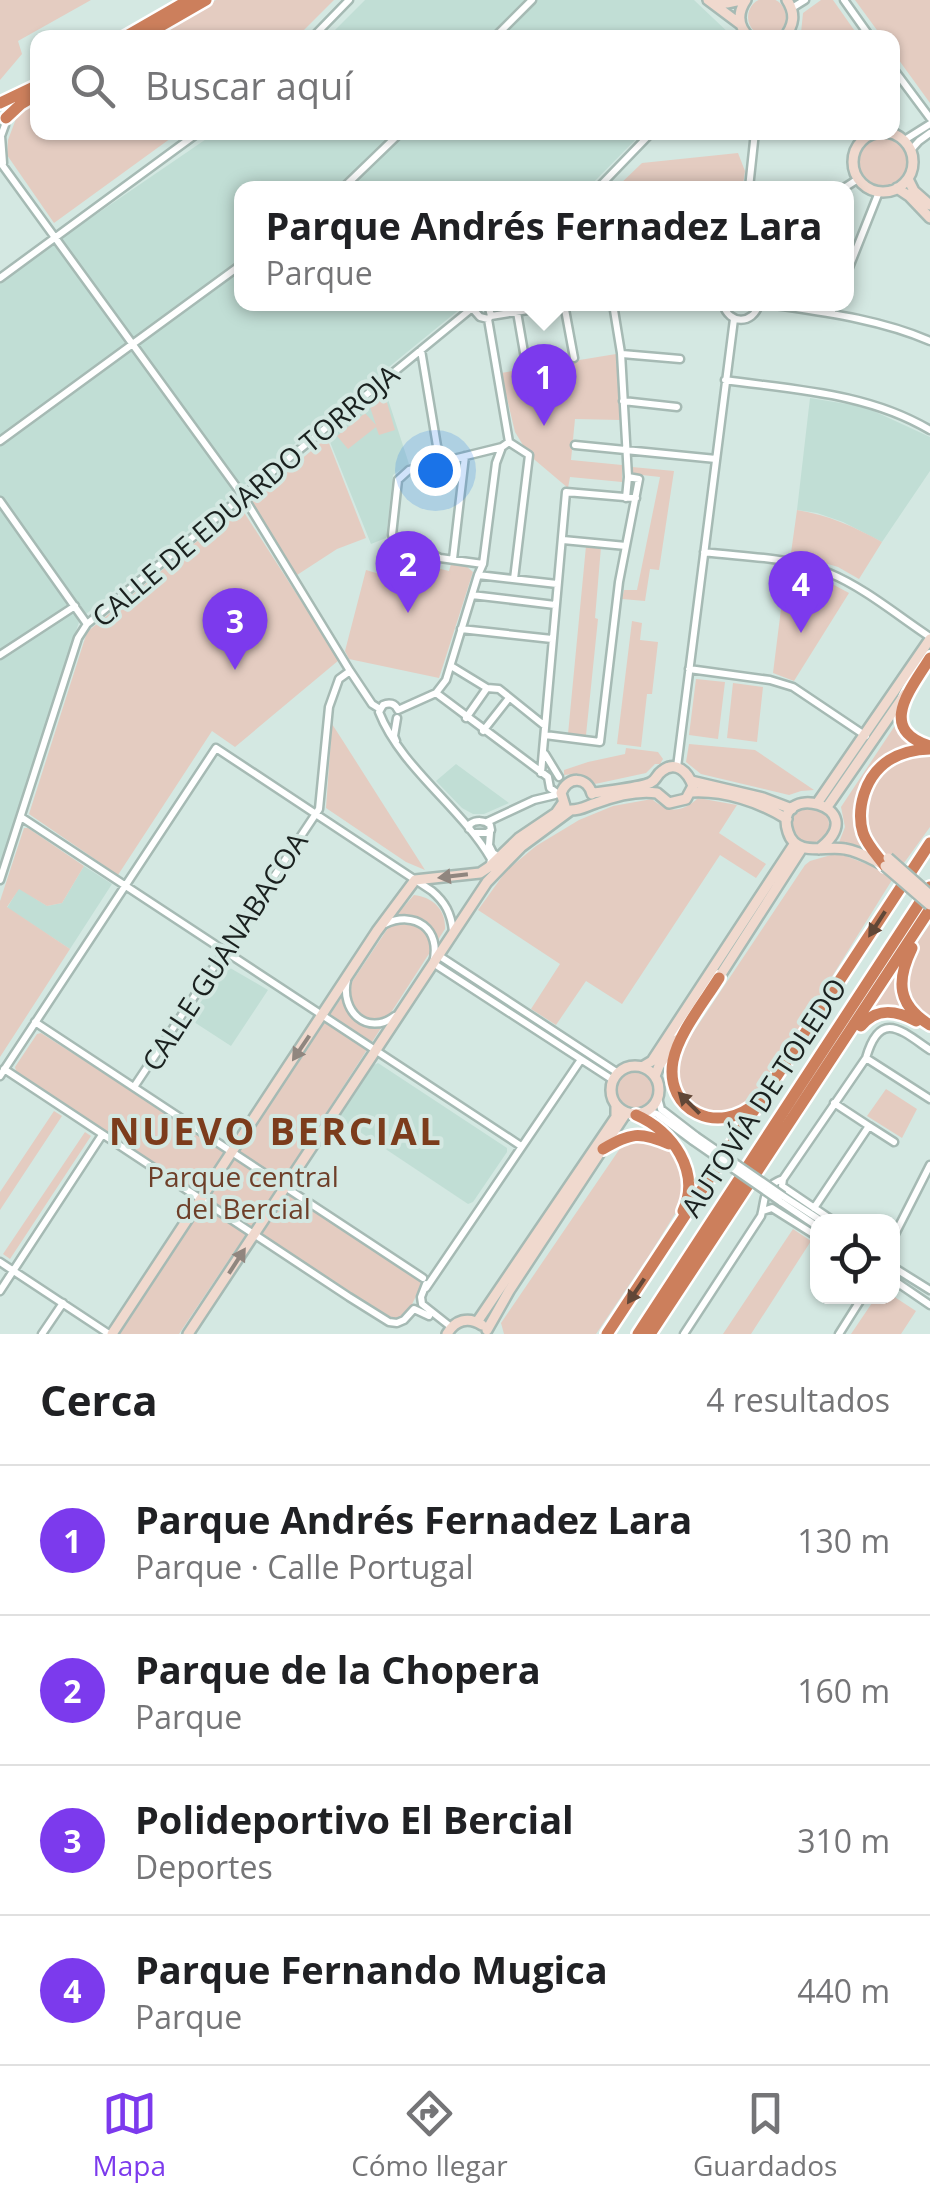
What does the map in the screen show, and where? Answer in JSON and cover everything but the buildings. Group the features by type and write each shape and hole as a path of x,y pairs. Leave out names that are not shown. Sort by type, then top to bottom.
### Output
{"highway":[{"path":"137,30 189,0"},
{"path":"154,30 206,0"},
{"path":"2,117 30,92"},
{"path":"2,117 30,98"},
{"path":"930,657 900,714 910,737 930,747"},
{"path":"886,862 864,836 860,818 868,782 893,757 930,747"},
{"path":"886,862 872,840 867,822 866,802 873,784 884,769 905,757 930,757"},
{"path":"608,1334 930,843"},
{"name":"AUTOVÍA DE TOLEDO","path":"638,1334 930,887"},
{"path":"929,909 905,964 902,986 910,1010 930,1026"},
{"name":"AUTOVÍA DE TOLEDO","path":"650,1334 929,909"},
{"path":"719,978 681,1038 673,1057 674,1084 690,1108 721,1120 747,1111 770,1088"},
{"path":"836,1055 868,1018 882,1011 900,1013 930,1026"},
{"path":"636,1113 656,1126 680,1153 689,1175 689,1196 665,1248"},
{"path":"603,1149 636,1134 668,1143 680,1153"}],"street":[{"path":"320,30 349,0"},
{"path":"502,30 532,0"},
{"path":"710,0 726,4 743,0 740,24"},
{"path":"710,0 743,30"},
{"path":"792,30 790,4 805,0"},
{"path":"844,0 865,30"},
{"path":"900,78 930,121 903,141"},
{"path":"2,117 1,163 243,496 350,670 380,710 398,746 455,813 467,821 490,860 490,868"},
{"path":"910,152 930,133"},
{"path":"858,140 853,160 858,179 870,190 879,192 897,188 908,178 912,166 910,152 900,139"},
{"path":"0,278 187,140"},
{"path":"353,181 393,140"},
{"path":"605,181 644,140"},
{"path":"750,181 755,140"},
{"path":"908,178 914,191 930,206"},
{"path":"854,182 858,179"},
{"path":"897,188 930,218"},
{"path":"854,254 879,192"},
{"path":"0,440 234,270"},
{"name":"CALLE DE EDUARDO TORROJA","path":"0,880 78,638 87,624 468,311"},
{"path":"477,311 480,317 523,311"},
{"path":"382,720 390,722 436,693 446,680 483,564 496,462 505,444 489,311"},
{"path":"566,311 574,358"},
{"path":"614,311 624,401 626,498"},
{"path":"725,311 734,319 746,320 755,311"},
{"path":"818,311 930,341"},
{"path":"517,312 526,364"},
{"path":"676,767 734,319"},
{"path":"420,350 440,464"},
{"path":"621,354 680,359"},
{"path":"725,380 853,398 885,407 930,430"},
{"path":"624,401 677,407"},
{"path":"483,564 440,558 392,535 398,480 409,470 505,444 528,455 514,579"},
{"path":"575,445 716,460"},
{"path":"453,559 466,454"},
{"path":"451,666 487,688 499,689 545,731 600,742 619,582 636,498 638,479 628,477"},
{"path":"534,800 544,775 566,492 636,498"},
{"path":"0,501 87,624"},
{"path":"562,540 626,546"},
{"path":"704,552 785,562 828,572 930,638 822,805"},
{"path":"478,575 558,584"},
{"path":"472,595 555,605"},
{"path":"0,655 75,606"},
{"path":"461,629 552,639"},
{"path":"822,805 930,657"},
{"path":"689,669 770,680 792,687 866,736"},
{"path":"314,814 319,809 329,707 339,679 350,670"},
{"path":"466,718 487,688"},
{"path":"436,693 544,775 563,801 583,810 589,804 648,791 657,792 669,803 686,799 691,786 686,771 676,767 662,770 650,783 592,793"},
{"path":"484,730 509,698"},
{"path":"380,710 383,705 394,705 398,714 394,736 398,746"},
{"path":"449,1330 418,1310 411,1311 398,1327 389,1322 2,1073 216,748 444,902 453,932"},
{"path":"544,748 559,777"},
{"path":"544,775 583,781 592,793"},
{"path":"657,792 658,776"},
{"path":"0,1262 110,1334 414,880 480,873 490,868 519,838 556,812 563,801 564,786 572,780"},
{"path":"691,786 763,798 790,814"},
{"path":"589,804 592,793"},
{"path":"472,828 481,834 534,800 563,801"},
{"path":"188,1334 453,932 501,866 563,801"},
{"path":"819,849 829,841 835,824 822,805 809,801 790,814 787,828 799,845 819,849 841,848 886,862 930,895"},
{"name":"CALLE GUANABACOA","path":"134,1087 314,814"},
{"path":"20,817 521,1146"},
{"path":"489,828 489,845 499,857"},
{"path":"655,1076 799,845"},
{"path":"478,1322 616,1117 610,1090 615,1077 626,1068 642,1067 652,1061 799,845"},
{"path":"886,862 929,909"},
{"path":"377,931 396,919 420,924 434,939 435,959"},
{"path":"435,959 580,1060 615,1077"},
{"path":"435,959 615,1077"},
{"path":"347,979 347,1004 361,1020 388,1021 400,1012"},
{"path":"35,1022 424,1278 433,1278"},
{"path":"823,1214 782,1186 783,1179 866,1058 870,1043 877,1034 892,1027 930,1050"},
{"path":"866,1058 930,1099"},
{"path":"449,1330 422,1304 421,1297 580,1060"},
{"path":"642,1067 655,1076 661,1110 694,1138"},
{"path":"449,1330 465,1320 478,1322 488,1332 508,1291 603,1149 636,1113 658,1098"},
{"path":"834,1103 894,1142"},
{"path":"616,1106 636,1113 657,1114 810,1221"},
{"path":"814,1208 869,1126"},
{"path":"0,1290 102,1135"},
{"path":"900,1224 930,1166"},
{"path":"684,1334 763,1211 766,1188 783,1179"},
{"path":"782,1199 810,1215"},
{"path":"763,1211 772,1208 810,1232"},
{"path":"900,1270 930,1290"},
{"path":"424,1278 426,1288"},
{"path":"900,1285 930,1304"},
{"path":"42,1334 63,1303"},
{"path":"839,1334 857,1304"}],"shaded area":[{"path":"365,0 694,0 726,30 335,30"},
{"path":"205,140 635,140 595,181 234,181 234,311 457,311 80,619 0,866 0,271 6,276"},
{"path":"385,390 409,464 393,475 386,538 371,544 328,437"},
{"path":"810,398 865,407 930,437 930,471 882,542 843,522 797,510"},
{"path":"456,764 509,803 484,814 462,808 436,781"},
{"path":"84,866 112,884 70,949 7,908 19,888 47,906 62,903"},
{"path":"225,965 268,990 231,1046 191,1017"},
{"path":"378,1063 507,1148 473,1202 468,1204 342,1120 341,1115"}],"green space":[{"path":"0,0 91,0 38,30 30,30 30,34 18,41 22,54 0,80"},
{"path":"216,0 334,0 304,30 164,30"},
{"path":"760,0 774,0 786,17 780,30 754,30 750,24 750,10"},
{"path":"821,0 833,0 854,30 801,30 803,13"},
{"path":"855,0 930,0 930,103 900,62 900,30 877,30"},
{"path":"30,105 30,140 168,140 54,223 7,155 8,140 21,110"},
{"path":"872,140 892,140 905,153 905,171 891,185 873,185 859,171 859,153"},
{"path":"738,153 745,171 744,181 623,181 642,163"},
{"path":"616,354 621,420 575,419 571,460 622,465 622,482 570,477 568,488 529,455 515,432 501,373"},
{"path":"386,399 395,430 379,435 376,427 348,449 337,436 365,413 376,425 369,404"},
{"path":"327,438 366,538 337,549 297,575 250,501"},
{"path":"632,467 674,471 659,570 650,569 645,601 622,599 624,590 637,590 660,477 633,474"},
{"path":"240,506 339,660 235,747 212,731 118,875 29,814 87,632"},
{"path":"797,510 841,522 882,542 859,579 838,567 791,553"},
{"path":"586,546 601,547 586,735 568,734"},
{"path":"451,564 466,566 473,572 439,678 349,659 345,651 366,570 420,586 428,566 449,571"},
{"path":"786,569 819,577 849,593 794,681 773,673"},
{"path":"632,621 642,623 640,640 658,642 641,747 617,744"},
{"path":"696,679 725,682 718,739 689,735"},
{"path":"733,683 763,687 757,742 727,738"},
{"path":"898,721 930,750 930,827 904,863 838,845 845,827 841,807"},
{"path":"332,724 425,870 406,862 326,808"},
{"path":"689,744 755,750 814,790 789,795 701,774 686,762"},
{"path":"626,748 658,752 663,759 646,773 595,784 581,775 564,775 564,770 625,754"},
{"path":"698,798 737,805 719,833 766,864 756,878 720,855 622,1004 586,981 556,1025 531,1009 560,964 478,910 506,871 536,846 579,820 613,806 652,799 675,809"},
{"path":"810,805 823,811 829,824 823,837 810,843 797,837 791,824 797,811"},
{"path":"24,828 84,866 62,903 47,906 19,889 7,907 70,949 0,1057 0,901"},
{"path":"838,853 877,868 892,880 759,1091 729,1112 695,1105 678,1086 676,1058 805,865"},
{"name":"Parque central del Bercial","path":"414,895 437,906 445,929 279,1186 419,1278 421,1284 408,1311 394,1322 250,1228 179,1334 120,1334 208,1199 16,1071 37,1034 235,1157 398,913"},
{"path":"930,924 930,1019 896,1008 873,1008"},
{"path":"635,1072 649,1077 654,1091 649,1105 635,1110 621,1105 616,1091 621,1077"},
{"path":"886,1089 917,1109 902,1138 867,1116"},
{"path":"54,1111 62,1116 0,1210 0,1192"},
{"path":"85,1132 91,1136 10,1259 3,1254"},
{"path":"642,1140 665,1147 672,1154 683,1177 682,1194 678,1209 596,1334 504,1334 501,1323 621,1147"},
{"path":"793,1229 810,1240 751,1334 723,1334"},
{"path":"900,1301 916,1311 901,1334 851,1334 871,1304 900,1304"}],"place":[{"name":"Parque Andrés Fernadez Lara","path":"544,426"},
{"name":"Parque de la Chopera","path":"408,613"},
{"name":"Parque Fernando Mugica","path":"801,633"},
{"name":"Polideportivo El Bercial","path":"235,670"}],"district":[{"name":"NUEVO BERCIAL","path":"276,1130"}]}
